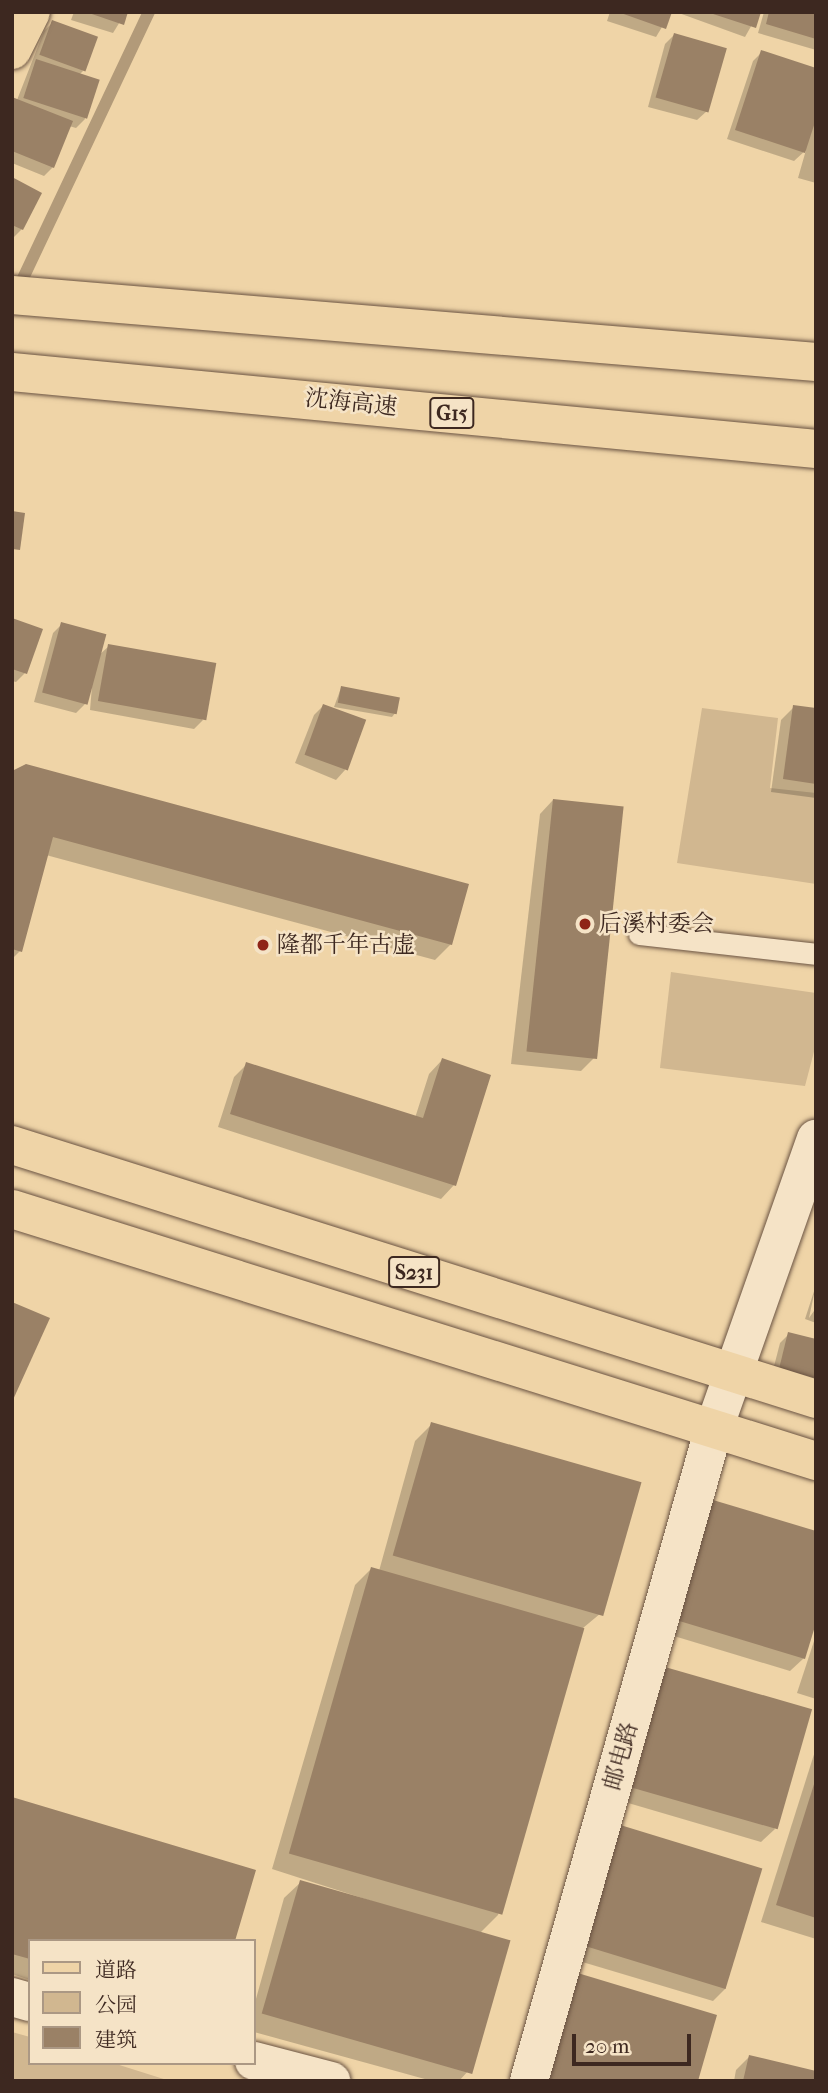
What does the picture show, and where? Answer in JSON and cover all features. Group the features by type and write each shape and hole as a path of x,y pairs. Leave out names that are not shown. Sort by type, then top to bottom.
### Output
{"main road":[{"path":"12,50 31,12"},
{"path":"12,295 816,362"},
{"name":"沈海高速","path":"12,372 89,377 816,449"},
{"name":"S231","path":"12,1145 816,1399"},
{"path":"12,1209 713,1431 816,1461"}],"street":[{"name":"邮电路","path":"529,2081 713,1431 816,1139"},
{"path":"256,2061 331,2081"}],"lane":[{"path":"639,934 816,954"}],"green space":[{"path":"702,708 778,718 770,788 816,793 816,884 677,863"},
{"path":"671,972 816,993 816,1044 805,1086 660,1068"},
{"path":"12,2032 28,2036 28,2065 119,2065 170,2081 12,2081"}],"building":[{"path":"86,12 128,12 124,25"},
{"path":"618,12 672,12 666,29"},
{"path":"707,12 761,12 756,28"},
{"path":"769,12 816,12 816,39 766,24"},
{"path":"52,20 98,37 85,72 39,55"},
{"path":"674,33 727,48 708,113 656,97"},
{"path":"761,50 816,68 816,119 805,153 735,130"},
{"path":"36,59 100,80 87,119 23,98"},
{"path":"12,97 73,121 54,168 12,151"},
{"path":"12,177 42,193 23,230 12,225"},
{"path":"12,511 25,513 20,550 12,549"},
{"path":"12,618 43,629 27,674 12,669"},
{"path":"61,622 106,634 88,705 42,693"},
{"path":"108,644 216,663 206,720 98,701"},
{"path":"341,686 400,697 397,714 338,703"},
{"path":"323,704 366,720 348,770 305,755"},
{"path":"793,705 816,708 816,784 783,779"},
{"path":"26,764 469,884 452,945 53,837 22,952 12,949 12,771"},
{"path":"553,799 624,806 597,1059 526,1052"},
{"path":"442,1058 491,1075 456,1186 230,1114 246,1062 423,1118"},
{"path":"12,1302 50,1318 12,1402"},
{"path":"788,1332 816,1339 816,1378 779,1369"},
{"path":"431,1422 642,1482 603,1616 393,1556"},
{"path":"713,1500 816,1531 816,1623 805,1659 676,1620"},
{"path":"371,1567 584,1628 502,1915 289,1853"},
{"path":"665,1667 812,1709 778,1829 631,1787"},
{"path":"816,1781 816,1918 776,1905"},
{"path":"12,1797 256,1870 236,1939 28,1939 28,1958 12,1954"},
{"path":"617,1824 762,1868 726,1989 580,1944"},
{"path":"300,1880 511,1940 472,2074 262,2014"},
{"path":"571,1971 717,2015 698,2081 538,2081"},
{"path":"749,2055 816,2071 816,2081 743,2081"}],"waterway":[{"path":"17,291 149,12"}],"place":[{"name":"后溪村委会","path":"585,924"},
{"name":"隆都千年古虚","path":"263,945"}]}
